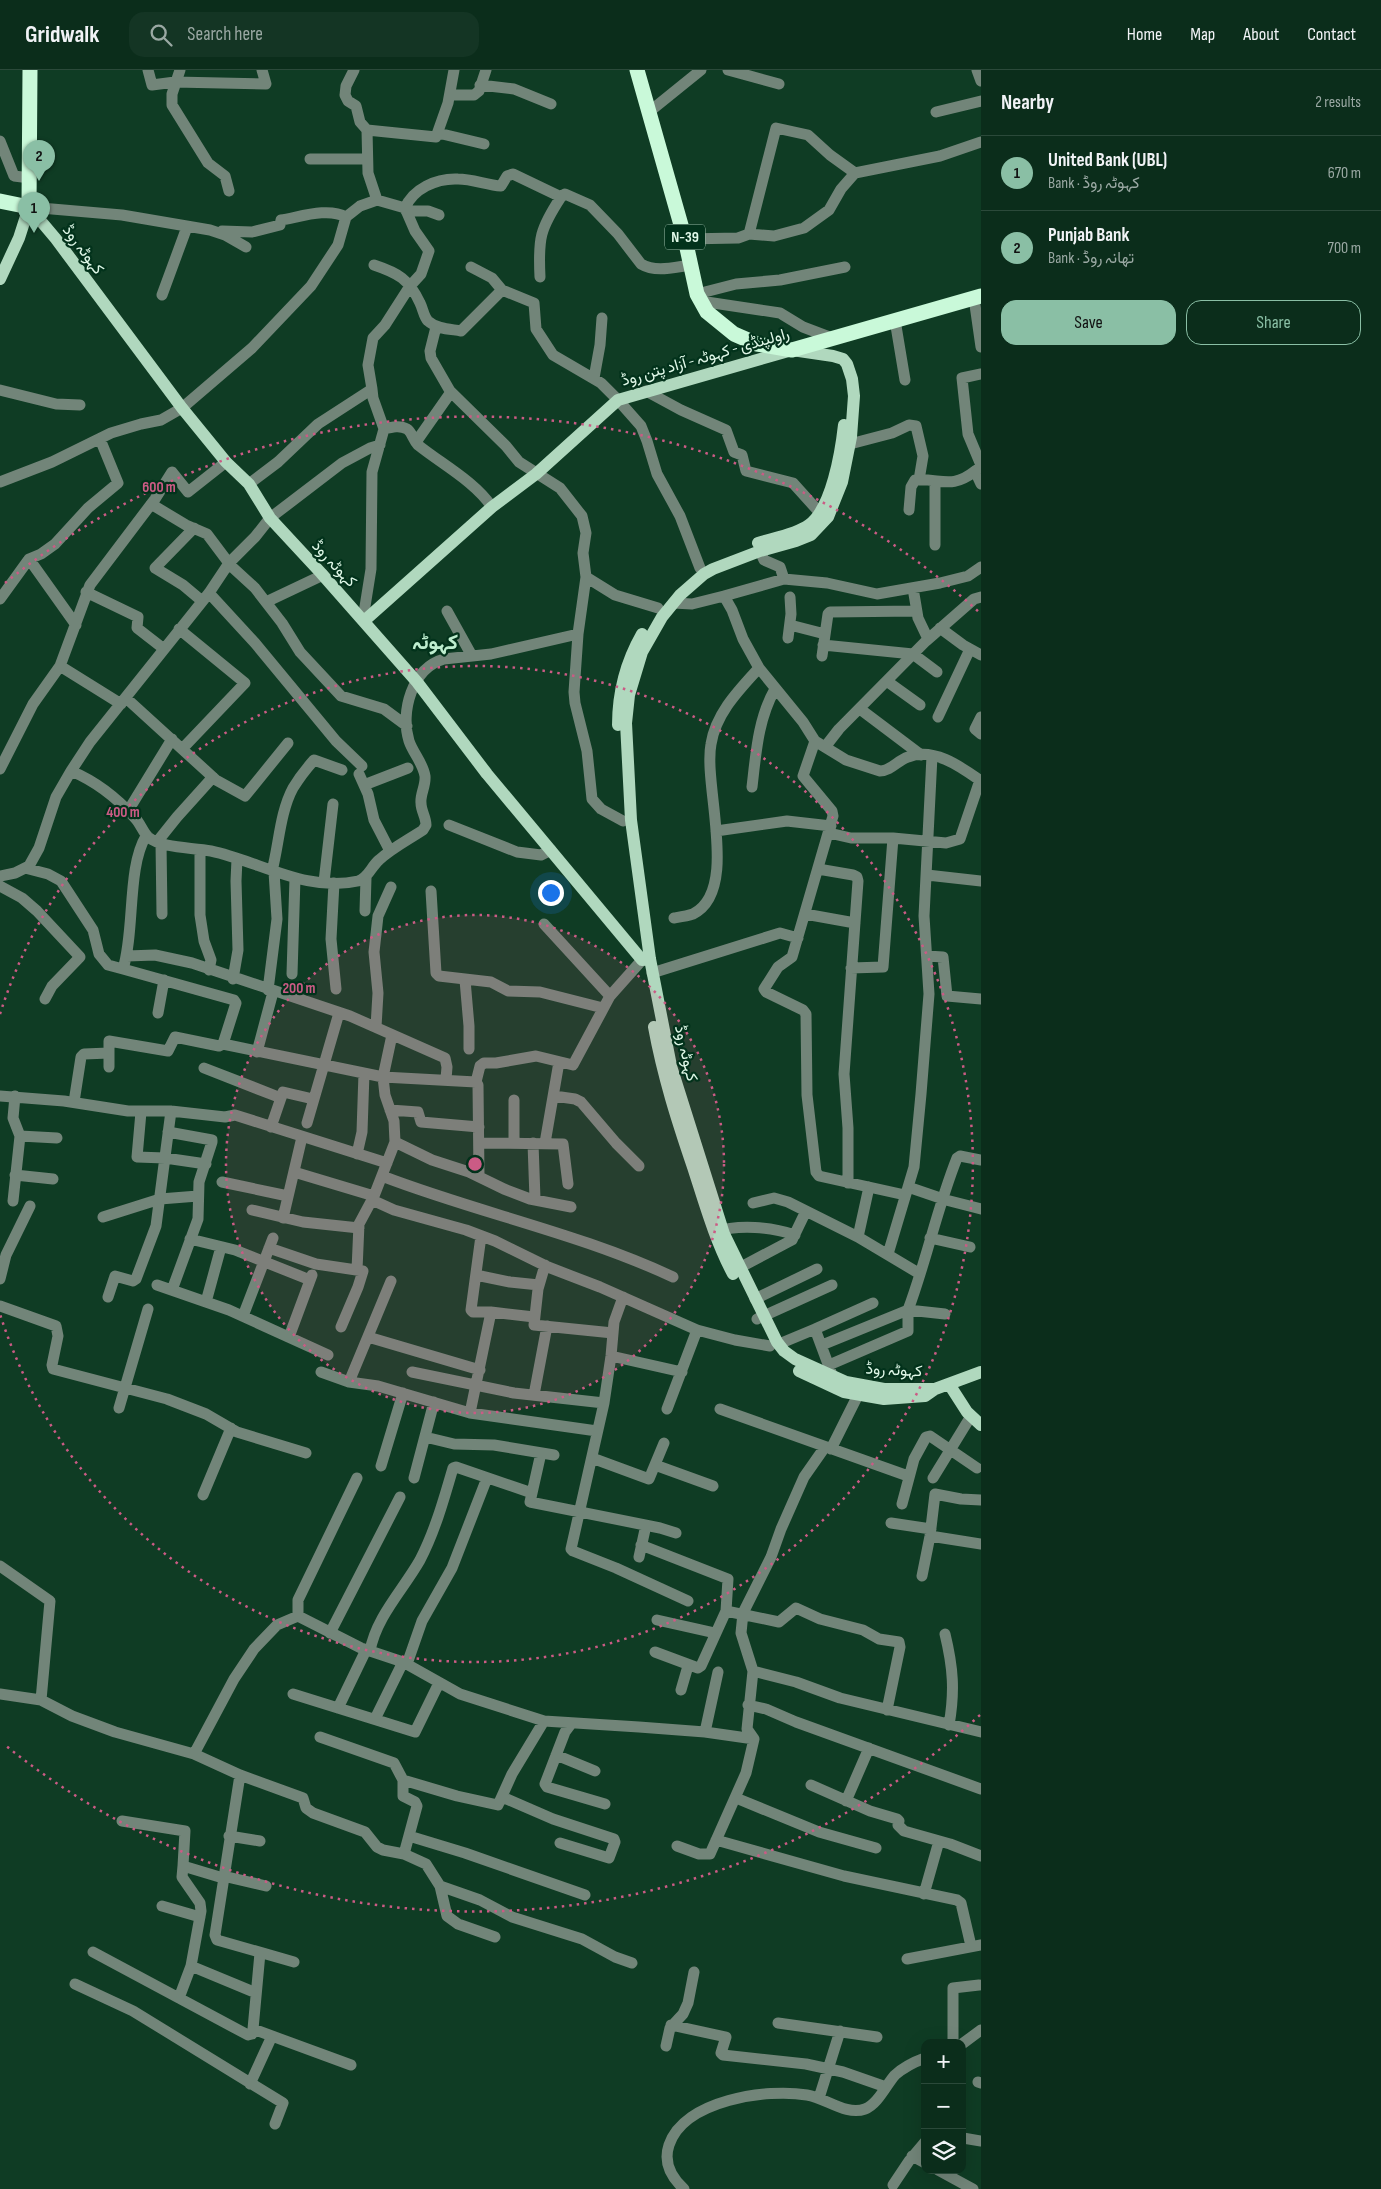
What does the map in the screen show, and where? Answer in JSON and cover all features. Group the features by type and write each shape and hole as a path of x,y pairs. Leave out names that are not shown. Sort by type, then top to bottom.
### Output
{"highway":[{"path":"0,201 29,207 30,70"},
{"name":"N-39","path":"637,70 685,239 699,297 712,318 734,334 757,344 792,350"},
{"name":"راولپنڈی - کہوٹہ - آزاد پتن روڈ","path":"792,350 977,297"}],"main road":[{"path":"0,279 19,238 29,207"},
{"name":"کہوٹہ روڈ","path":"29,207 56,239 182,408 226,462 249,484 270,518 364,620 417,682 487,774 646,960 652,974 670,1066 718,1231 721,1251 760,1317 778,1357 789,1365 833,1388 858,1395 900,1399 925,1396 934,1389"},
{"path":"646,960 631,820 626,723 630,694 640,659 654,629 673,603 704,574 760,551 805,538 823,525 842,482 850,444 854,396 852,379 843,359 792,350"},
{"name":"راولپنڈی - کہوٹہ - آزاد پتن روڈ","path":"364,620 492,508 536,474 618,400 792,350"},
{"path":"646,960 623,821 618,723 620,694 624,674 634,650 658,608 675,588 700,568 756,543 803,528 810,524 820,513 837,464 846,413 845,382 841,369 833,356"},
{"name":"کہوٹہ روڈ","path":"646,960 662,1068 672,1106 718,1231 755,1300 760,1317"},
{"name":"کہوٹہ روڈ","path":"774,1345 794,1359 834,1378 870,1388 896,1390 934,1389"},
{"path":"934,1389 981,1372"},
{"path":"949,1384 971,1416 981,1425"}],"street":[{"path":"148,70 152,85 176,82 266,84 262,70"},
{"path":"180,70 171,99 172,105 208,163 225,176 229,191"},
{"path":"354,70 346,86 345,95 348,101 356,106 360,122 367,130 368,173 377,200"},
{"path":"367,130 436,138 450,95 454,70"},
{"path":"450,95 474,95 486,70"},
{"path":"649,112 701,70"},
{"path":"728,70 779,84"},
{"path":"977,70 981,81"},
{"path":"480,85 520,90 551,104"},
{"path":"936,112 981,101"},
{"path":"749,234 776,128 808,135 830,155 855,173"},
{"path":"438,133 484,144"},
{"path":"0,141 14,176 30,178"},
{"path":"685,239 738,238 749,234 774,236 804,228 829,210 855,173 864,170 900,166 940,156 981,142"},
{"path":"310,159 367,159"},
{"path":"364,620 371,570 372,472 384,429 373,398 368,365 373,338 385,325 410,286 421,274 429,251 415,232 405,210 409,199 417,191 439,181 457,179 501,186 510,174 561,197"},
{"path":"540,276 541,231 544,223 565,194 590,205 618,234 641,264 646,267 655,269 691,265"},
{"path":"0,482 52,462 121,430 169,416 182,408 252,348 311,286 338,245 346,217 360,206 377,200 405,210 428,211 439,215"},
{"path":"29,207 122,216 210,230 252,232 280,225 281,220 324,213 339,213 346,217"},
{"path":"162,295 187,227"},
{"path":"210,230 225,235 246,247"},
{"path":"374,265 396,272 416,294 426,319 436,327 461,331 502,290"},
{"path":"471,267 492,278 502,290 534,303 536,329 541,340 553,355 594,378 618,400 641,426 657,474 680,516 700,568"},
{"path":"699,297 736,284 780,280 845,268"},
{"path":"699,297 780,314 802,327 832,338"},
{"path":"977,297 981,347"},
{"path":"594,378 600,345 602,318"},
{"path":"895,320 905,380"},
{"path":"436,327 430,351 431,358 451,392 506,446 519,462 560,488 582,516 586,533 583,553 586,578 578,634 574,692 587,751 592,799 600,809 623,821"},
{"path":"981,374 962,378 968,434 979,468 981,484"},
{"path":"249,484 278,462 318,424 372,389"},
{"path":"0,390 56,404 80,405"},
{"path":"646,391 681,410 726,430 734,452 742,455 746,471 793,483 820,513"},
{"path":"416,442 451,392"},
{"path":"850,444 892,433 909,425 916,426 923,456 919,480"},
{"path":"384,429 406,428 416,442 432,457 449,466 480,492 492,508"},
{"path":"0,599 29,559 41,554 55,544 88,508 118,483 100,439"},
{"path":"0,876 15,873 29,866 39,848 56,797 90,742 206,597 229,563 255,537 270,518 342,464 370,448 380,445"},
{"path":"0,769 33,704 60,666 76,625 86,592 104,565 152,504 172,472 188,492 226,462"},
{"path":"909,510 911,487 915,480 961,481 979,468"},
{"path":"935,481 935,546"},
{"path":"152,504 186,525 207,534 229,563 255,588 300,652 341,696 384,709 407,726"},
{"path":"194,528 155,568 206,597 255,643 362,775 374,820 390,851"},
{"path":"760,551 764,560 780,567 784,579"},
{"path":"29,559 76,625"},
{"path":"673,603 692,604 784,579 827,583 876,594 968,576 981,567"},
{"path":"266,602 323,575"},
{"path":"586,578 620,597 658,608"},
{"path":"913,588 916,611 928,639"},
{"path":"86,592 138,616 137,628 164,650"},
{"path":"716,831 796,820 851,838 894,838 946,843 960,839 980,780 938,756 908,757 885,771 880,771 846,760 820,744 759,668 743,639 732,610 724,596"},
{"path":"788,638 790,597"},
{"path":"981,597 974,599 940,628 888,682 839,729 820,744 803,776 832,811 833,816 830,830 792,957 778,967 764,989 766,992 803,1010 806,1014 807,1095 816,1172 822,1178 869,1188 907,1191 981,1209"},
{"path":"447,611 472,656"},
{"path":"823,645 828,614 830,612 916,611"},
{"path":"790,625 823,645 914,654 937,672"},
{"path":"940,628 981,655"},
{"path":"179,629 245,683 183,748"},
{"path":"365,910 366,878 377,862 390,851 423,830 426,825 420,800 424,786 424,773 409,741 406,720 409,702 422,673 438,661 498,653 578,634"},
{"path":"938,717 970,648"},
{"path":"60,666 123,701 183,748 214,777 244,796 288,742"},
{"path":"674,918 692,914 712,895 718,858 710,785 710,745 716,726 732,698 759,668"},
{"path":"888,682 920,705"},
{"path":"752,788 757,743 764,713 775,689"},
{"path":"860,709 926,755"},
{"path":"981,717 976,729 981,734"},
{"path":"128,811 172,739"},
{"path":"888,1254 907,1191 916,1152 928,1021 929,994 924,916 929,840 926,755"},
{"path":"256,1052 271,991 277,919 273,871 288,802 301,775 314,760 342,770"},
{"path":"362,775 408,768"},
{"path":"71,771 108,792 136,818 146,836 160,842 237,859 295,878 346,883 366,878"},
{"path":"162,914 160,842 177,817 214,777"},
{"path":"334,804 329,882 331,939 336,989"},
{"path":"449,825 517,852 541,855 551,850"},
{"path":"123,969 127,956 135,879 142,844 146,836"},
{"path":"851,968 883,967 894,838"},
{"path":"200,850 200,915 204,941 211,960 209,970"},
{"path":"233,978 238,950 237,859"},
{"path":"24,868 48,874 61,881 93,930 99,954 108,965 234,1000 236,1003 223,1044"},
{"path":"818,869 857,877 844,1074 848,1128 848,1183"},
{"path":"927,875 981,881"},
{"path":"292,974 295,878"},
{"path":"0,886 22,898 37,911 80,957 52,986 45,999"},
{"path":"376,1028 378,992 374,952 378,916 391,887"},
{"path":"431,892 436,974 465,980 491,982 508,991 540,992 603,1008"},
{"path":"805,914 855,923"},
{"path":"544,924 610,996"},
{"path":"652,974 780,933 798,938"},
{"path":"127,956 155,955 209,970 338,1012 445,1058 447,1067 446,1079"},
{"path":"927,956 943,957 947,996 981,998"},
{"path":"479,1176 480,1143 478,1085 476,1082 480,1066 484,1063 496,1064 536,1056 572,1065 610,996 646,960"},
{"path":"158,1013 164,980"},
{"path":"465,980 469,1050"},
{"path":"306,1123 338,1012"},
{"path":"357,1270 359,1224 373,1198 395,1142 394,1121 385,1094 383,1077 392,1034"},
{"path":"109,1067 109,1040 168,1051 175,1037 219,1046 223,1044 322,1066 383,1077 476,1082"},
{"path":"74,1102 81,1057 84,1054 109,1053"},
{"path":"535,1198 539,1143 554,1096 559,1062"},
{"path":"204,1068 281,1098"},
{"path":"357,1154 362,1132 364,1074"},
{"path":"271,1127 284,1092 313,1099"},
{"path":"0,1096 74,1102 141,1112 171,1111 225,1117 234,1115 387,1163"},
{"path":"13,1201 20,1136 12,1118 15,1096"},
{"path":"554,1096 576,1099 581,1102 616,1143 639,1166"},
{"path":"514,1100 514,1143"},
{"path":"390,1110 418,1112 421,1122 479,1127"},
{"path":"108,1297 115,1276 133,1281 136,1279 156,1226 171,1111"},
{"path":"141,1112 137,1157 165,1158 206,1164"},
{"path":"168,1132 212,1140 200,1182 198,1219 172,1290"},
{"path":"20,1136 57,1138"},
{"path":"283,1218 302,1137"},
{"path":"395,1142 432,1160 479,1176 504,1189 571,1207"},
{"path":"480,1143 563,1144 568,1184"},
{"path":"829,1365 908,1331 908,1310 941,1199 957,1158 960,1156 981,1160"},
{"path":"294,1172 373,1198 394,1210 482,1236 697,1330 735,1340 774,1345 873,1303"},
{"path":"16,1175 53,1179"},
{"path":"382,1176 436,1197 592,1244 673,1277"},
{"path":"222,1182 288,1196"},
{"path":"858,1237 869,1188"},
{"path":"103,1217 160,1199 198,1196"},
{"path":"753,1203 774,1198 788,1202 858,1237 920,1274"},
{"path":"0,1280 6,1255 30,1206"},
{"path":"252,1210 283,1218 359,1228"},
{"path":"739,1268 792,1240 806,1211"},
{"path":"718,1231 760,1228 795,1235"},
{"path":"482,1236 471,1310 473,1312 534,1317"},
{"path":"930,1238 970,1247"},
{"path":"190,1240 235,1250 310,1280"},
{"path":"243,1316 271,1243 316,1264 363,1271 341,1327"},
{"path":"206,1302 221,1247"},
{"path":"289,1337 316,1264"},
{"path":"545,1265 539,1285 534,1325 613,1332"},
{"path":"755,1300 816,1269"},
{"path":"476,1274 510,1282 539,1285"},
{"path":"349,1382 391,1281"},
{"path":"157,1285 243,1316 328,1355"},
{"path":"760,1317 832,1285"},
{"path":"623,1297 614,1322 612,1356 604,1403 571,1548 573,1552 616,1568 688,1601"},
{"path":"0,1306 56,1326 58,1336 52,1365 53,1369 167,1399 196,1409 231,1428 251,1436 306,1453"},
{"path":"119,1408 148,1309"},
{"path":"822,1345 908,1310 945,1314"},
{"path":"470,1413 491,1312"},
{"path":"534,1395 547,1326"},
{"path":"815,1329 834,1378"},
{"path":"667,1410 697,1330"},
{"path":"368,1337 480,1370"},
{"path":"612,1356 682,1372"},
{"path":"321,1372 349,1382 378,1386 470,1413 597,1431"},
{"path":"412,1372 514,1393 604,1403"},
{"path":"380,1466 402,1394"},
{"path":"677,1846 705,1855 710,1854 736,1798 746,1773 754,1739 747,1729 753,1671 741,1633 743,1613 771,1557 804,1477 828,1448 858,1395"},
{"path":"414,1478 434,1402"},
{"path":"720,1409 908,1476"},
{"path":"934,1478 971,1416"},
{"path":"203,1495 231,1428"},
{"path":"902,1504 914,1459 926,1437 930,1436 977,1468"},
{"path":"425,1437 454,1444 494,1445 554,1455"},
{"path":"592,1458 649,1479 664,1443"},
{"path":"541,1453 530,1502 646,1525 676,1534"},
{"path":"655,1465 713,1486"},
{"path":"338,1708 368,1650 373,1634 421,1558 439,1516 453,1468 456,1467 532,1493"},
{"path":"298,1616 298,1600 358,1478"},
{"path":"375,1720 405,1663 422,1621 452,1568 487,1478"},
{"path":"922,1576 931,1532 935,1494 961,1499 981,1500"},
{"path":"330,1633 400,1497"},
{"path":"891,1523 981,1544"},
{"path":"639,1557 646,1525"},
{"path":"642,1545 728,1580 726,1611 701,1666 698,1668 688,1666 655,1652"},
{"path":"0,1566 50,1601 41,1700"},
{"path":"726,1611 779,1622 796,1608 820,1619 863,1630 879,1638 899,1642 900,1647 887,1710"},
{"path":"298,1616 368,1650 405,1663 417,1672 460,1694 544,1721 705,1732 754,1739"},
{"path":"194,1754 234,1679 254,1649 277,1625 298,1616"},
{"path":"657,1620 715,1633"},
{"path":"945,1634 954,1683 950,1725"},
{"path":"681,1690 688,1666"},
{"path":"753,1671 796,1682 840,1698 981,1732"},
{"path":"705,1732 718,1672"},
{"path":"293,1694 415,1732 439,1683"},
{"path":"0,1694 41,1700 72,1716 115,1732 194,1754 240,1775 303,1798 306,1808 313,1813 348,1824 364,1832 377,1847 383,1850 404,1854 426,1864 440,1886 447,1916 458,1924 495,1936"},
{"path":"748,1705 766,1709 981,1789"},
{"path":"403,1780 457,1796 498,1805 512,1774 544,1721"},
{"path":"571,1724 565,1732 545,1784 547,1787 605,1804"},
{"path":"320,1737 390,1760 398,1769 403,1780 403,1796 415,1802 417,1806 404,1854"},
{"path":"846,1801 869,1748"},
{"path":"556,1756 595,1772"},
{"path":"240,1775 214,1935 217,1940 294,1962"},
{"path":"811,1784 846,1801 896,1819 899,1821 900,1828 904,1831 981,1856"},
{"path":"502,1797 553,1820 614,1839 615,1842 609,1858 560,1843"},
{"path":"736,1798 819,1832 876,1848"},
{"path":"122,1821 185,1831 182,1878 200,1902 200,1917 191,1966 179,1998"},
{"path":"229,1836 260,1841"},
{"path":"409,1836 474,1856 585,1895"},
{"path":"716,1840 844,1876 957,1900 961,1903 976,1946 907,1959"},
{"path":"924,1894 939,1841"},
{"path":"183,1866 266,1886"},
{"path":"440,1886 480,1900 512,1917 582,1939 615,1957 632,1963"},
{"path":"162,1906 200,1917"},
{"path":"93,1952 248,2035 252,2034 253,2029 260,1952"},
{"path":"191,1966 256,1993"},
{"path":"666,2046 671,2025 685,2009 690,1998 694,1972"},
{"path":"75,1984 133,2011 282,2103 275,2124"},
{"path":"953,2039 953,1988 979,1985"},
{"path":"778,2023 877,2036"},
{"path":"671,2025 726,2037 721,2054 785,2060 827,2068 886,2087"},
{"path":"253,2029 351,2065"},
{"path":"966,2041 981,2030"},
{"path":"819,2098 840,2031"},
{"path":"250,2084 272,2036"},
{"path":"684,2189 675,2180 669,2168 668,2146 676,2134 699,2112 743,2096 796,2094 819,2098 853,2111 867,2108 905,2067 921,2060"},
{"path":"966,2138 981,2141"},
{"path":"893,2185 912,2156 921,2146"},
{"path":"912,2156 921,2161"},
{"path":"945,2174 973,2189"}],"place":[{"name":"Punjab Bank","path":"39,181"},
{"name":"United Bank (UBL)","path":"34,233"}],"district":[{"name":"کہوٹہ","path":"435,642"}]}
